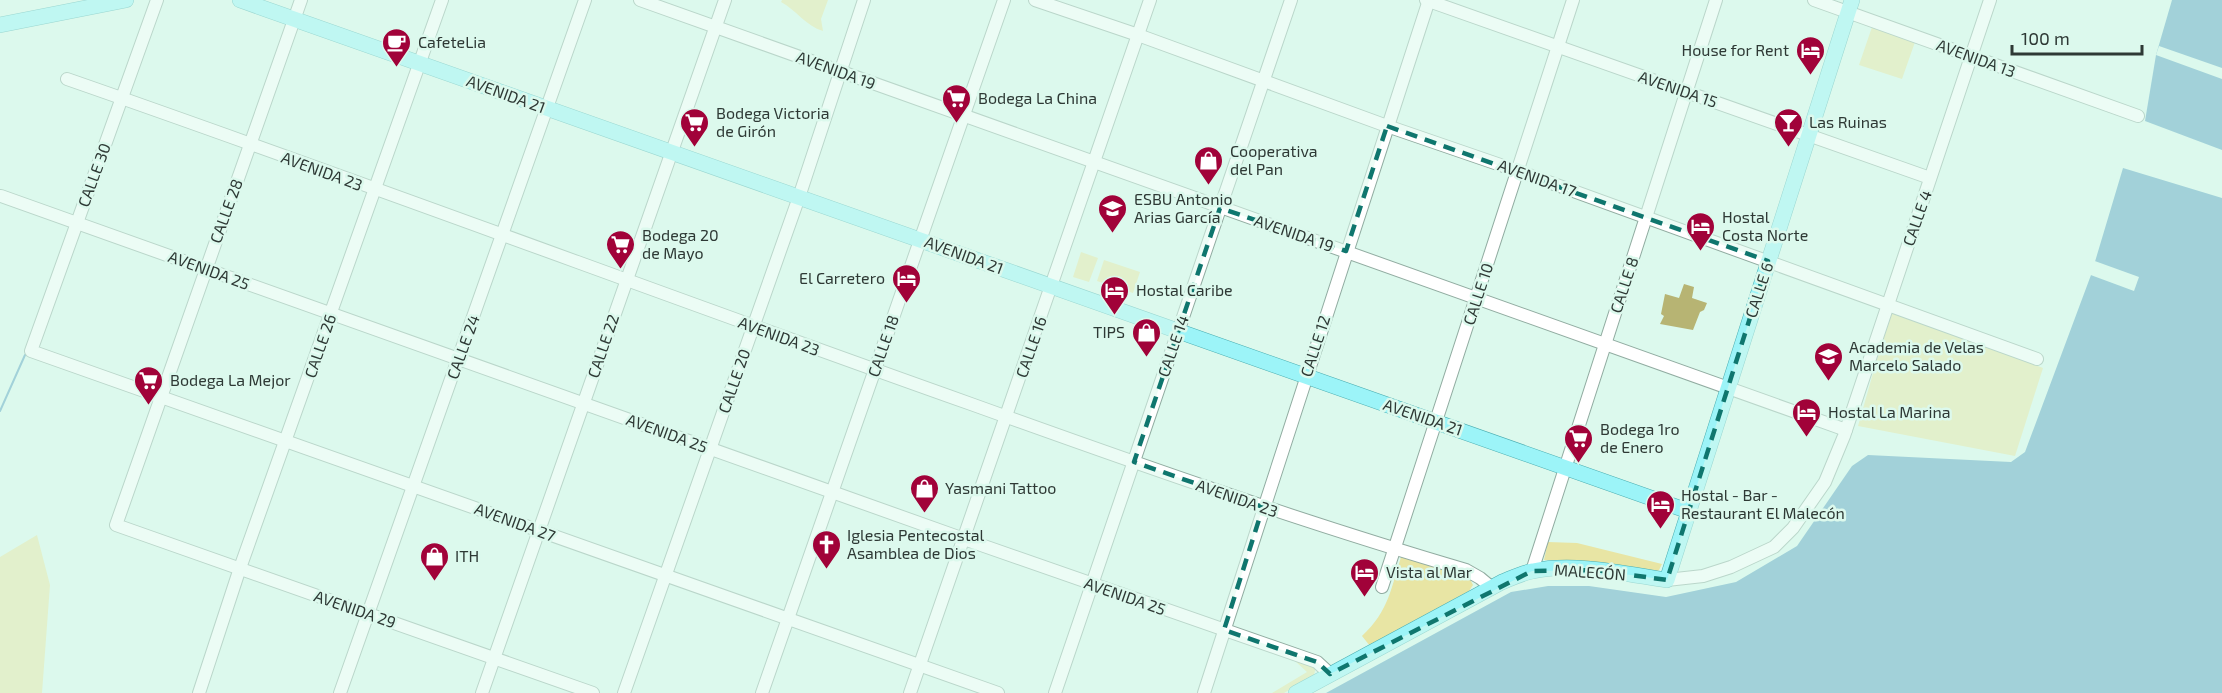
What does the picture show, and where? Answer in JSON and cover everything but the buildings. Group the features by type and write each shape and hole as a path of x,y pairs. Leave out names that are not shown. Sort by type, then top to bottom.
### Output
{"main road":[{"path":"0,25 70,6 126,0"},
{"name":"AVENIDA 21","path":"240,0 1688,511"},
{"name":"CALLE 6","path":"1667,580 1850,6"},
{"name":"MALECÓN","path":"1296,693 1492,588 1532,571 1554,568 1595,570 1667,580"}],"street":[{"name":"CALLE 30","path":"31,351 157,0"},
{"name":"CALLE 28","path":"116,525 301,0"},
{"name":"CALLE 26","path":"203,692 240,568 442,0"},
{"name":"CALLE 24","path":"340,693 585,0"},
{"name":"AVENIDA 19","path":"640,0 1728,388 1845,433"},
{"name":"CALLE 22","path":"482,693 724,0"},
{"name":"CALLE 20","path":"624,693 799,197 864,0"},
{"name":"CALLE 18","path":"762,693 1004,0"},
{"name":"AVENIDA 17","path":"1035,0 1138,34 1387,126 1518,171 2037,359"},
{"name":"CALLE 16","path":"910,693 1150,0"},
{"name":"CALLE 14","path":"1055,693 1291,0"},
{"name":"AVENIDA 15","path":"1428,0 1930,178"},
{"name":"CALLE 12","path":"1204,693 1428,0"},
{"name":"CALLE 10","path":"1382,587 1573,0"},
{"name":"CALLE 8","path":"1532,571 1716,0"},
{"name":"AVENIDA 13","path":"1814,0 1850,6 1971,56 2139,116"},
{"name":"CALLE 4","path":"1845,433 1990,0"},
{"name":"AVENIDA 23","path":"67,79 1134,462 1263,507 1466,570 1492,588"},
{"name":"AVENIDA 25","path":"1,196 964,539 1317,662 1330,674"},
{"name":"AVENIDA 27","path":"31,351 998,693"},
{"name":"MALECÓN","path":"1667,580 1704,576 1731,567 1774,547 1793,528 1825,482 1845,433"},
{"name":"AVENIDA 29","path":"116,525 593,693"}],"highlighted area":[{"path":"1387,126 1768,261 1667,580 1595,570 1532,571 1330,674 1317,662 1224,630 1263,507 1134,462 1220,208 1346,251"}],"shaded area":[{"path":"782,0 828,0 821,19 823,31 806,22 781,2"},
{"path":"1872,27 1915,42 1902,79 1859,65"},
{"path":"1081,252 1098,258 1089,282 1073,277"},
{"path":"1104,260 1140,272 1133,293 1097,281"},
{"path":"1684,284 1694,287 1692,298 1707,303 1704,310 1700,312 1693,330 1660,324 1664,316 1661,314 1665,294 1679,298"},
{"path":"1891,310 2043,368 2015,456 1858,426"},
{"path":"37,535 50,585 42,693 0,693 0,557"},
{"path":"1548,542 1577,543 1662,564 1659,570 1650,574 1579,561 1544,560"},
{"path":"1402,554 1464,576 1470,579 1473,585 1469,591 1370,646 1362,636 1384,608"},
{"path":"1298,658 1316,667 1314,675 1284,693 1272,693 1307,672 1295,661"}],"water":[{"path":"2172,0 2222,0 2222,150 2145,121 2156,55"},
{"path":"2123,168 2222,198 2222,693 1326,693 1511,592 1548,586 1589,586 1666,597 1736,582 1797,546 1852,466 1868,455 2011,462 2025,452 2091,275"}],"pier":[{"path":"2159,46 2222,68 2222,79 2156,55"},
{"path":"2092,260 2139,277 2134,291 2088,274"}],"waterway":[{"path":"0,411 25,355"}],"place":[{"name":"CafeteLia","path":"397,68"},
{"name":"House for Rent","path":"1810,76"},
{"name":"Bodega La China","path":"957,124"},
{"name":"Bodega Victoria de Girón","path":"695,148"},
{"name":"Las Ruinas","path":"1788,148"},
{"name":"Cooperativa del Pan","path":"1209,186"},
{"name":"ESBU Antonio Arias García","path":"1113,234"},
{"name":"Hostal Costa Norte","path":"1701,252"},
{"name":"Bodega 20 de Mayo","path":"621,270"},
{"name":"El Carretero","path":"906,304"},
{"name":"Hostal Caribe","path":"1115,316"},
{"name":"TIPS","path":"1146,358"},
{"name":"Academia de Velas Marcelo Salado","path":"1828,382"},
{"name":"Bodega La Mejor","path":"149,406"},
{"name":"Hostal La Marina","path":"1807,438"},
{"name":"Bodega 1ro de Enero","path":"1579,464"},
{"name":"Yasmani Tattoo","path":"924,514"},
{"name":"Hostal - Bar - Restaurant El Malecón","path":"1660,530"},
{"name":"Iglesia Pentecostal Asamblea de Dios","path":"826,570"},
{"name":"ITH","path":"434,582"},
{"name":"Vista al Mar","path":"1365,598"}]}
